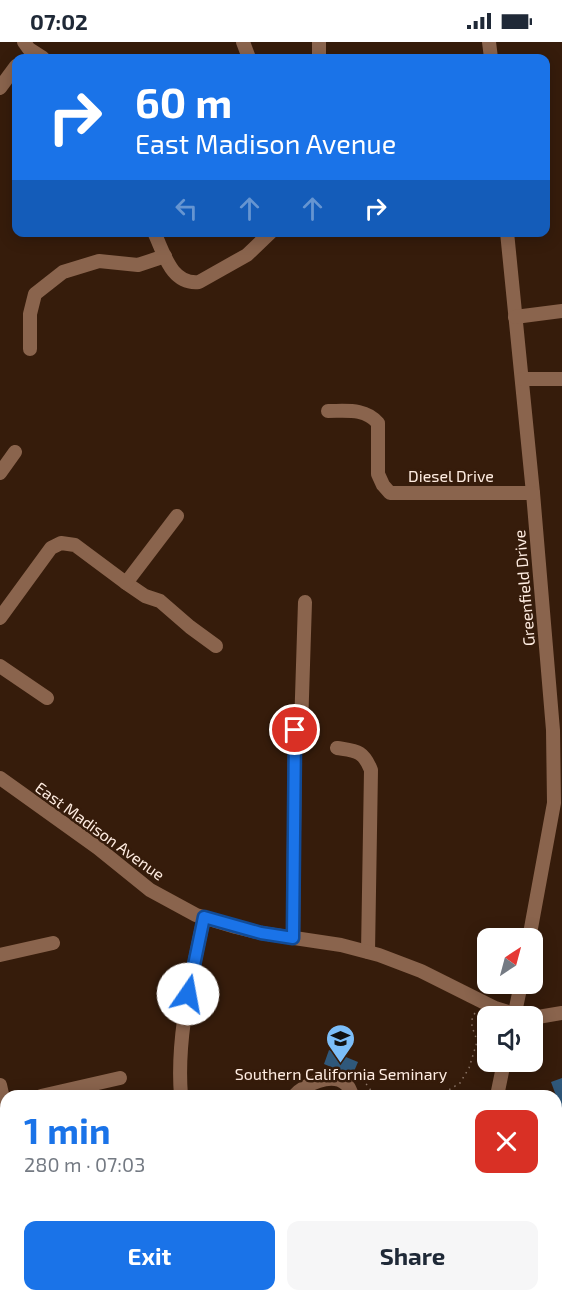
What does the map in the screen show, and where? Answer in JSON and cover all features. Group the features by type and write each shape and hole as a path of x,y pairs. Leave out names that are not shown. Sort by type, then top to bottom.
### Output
{"street":[{"path":"0,88 12,72"},
{"path":"156,237 172,271 182,280 191,283 199,282 247,255 266,237"},
{"name":"Greenfield Drive","path":"507,237 557,714 554,803 531,928"},
{"path":"30,349 30,314 35,294 63,272 99,261 138,265 165,256"},
{"path":"515,317 562,311"},
{"path":"522,379 562,379"},
{"name":"Diesel Drive","path":"328,411 364,412 378,423 378,474 384,487 390,493 533,493"},
{"path":"0,473 15,452"},
{"path":"126,583 177,516"},
{"path":"0,618 51,548 61,543 75,545 145,596 160,602 216,646"},
{"path":"293,938 295,730 301,728 305,602"},
{"path":"0,666 47,698"},
{"path":"337,748 358,751 367,759 371,770 368,952"},
{"name":"East Madison Avenue","path":"0,778 98,848 150,890 204,917 261,933 340,945 368,952 421,971 491,1006"},
{"path":"181,1090 181,1049 184,1022 204,917"},
{"path":"0,955 53,943"},
{"path":"543,1016 562,1013"},
{"path":"498,1090 502,1072"},
{"path":"67,1090 120,1078"},
{"path":"299,1090 316,1081 335,1079 346,1084 349,1090"}],"path":[{"path":"449,1090 460,1083 472,1060 477,1042 471,1024 475,1013"},
{"path":"354,1075 359,1074 371,1090"}],"building":[{"path":"329,1050 358,1062 352,1076 324,1064"},
{"path":"562,1078 562,1090 554,1090 551,1082"}],"place":[{"name":"Southern California Seminary","path":"341,1064"}],"route":[{"path":"188,994 204,917 261,933 293,938 295,730"}]}
